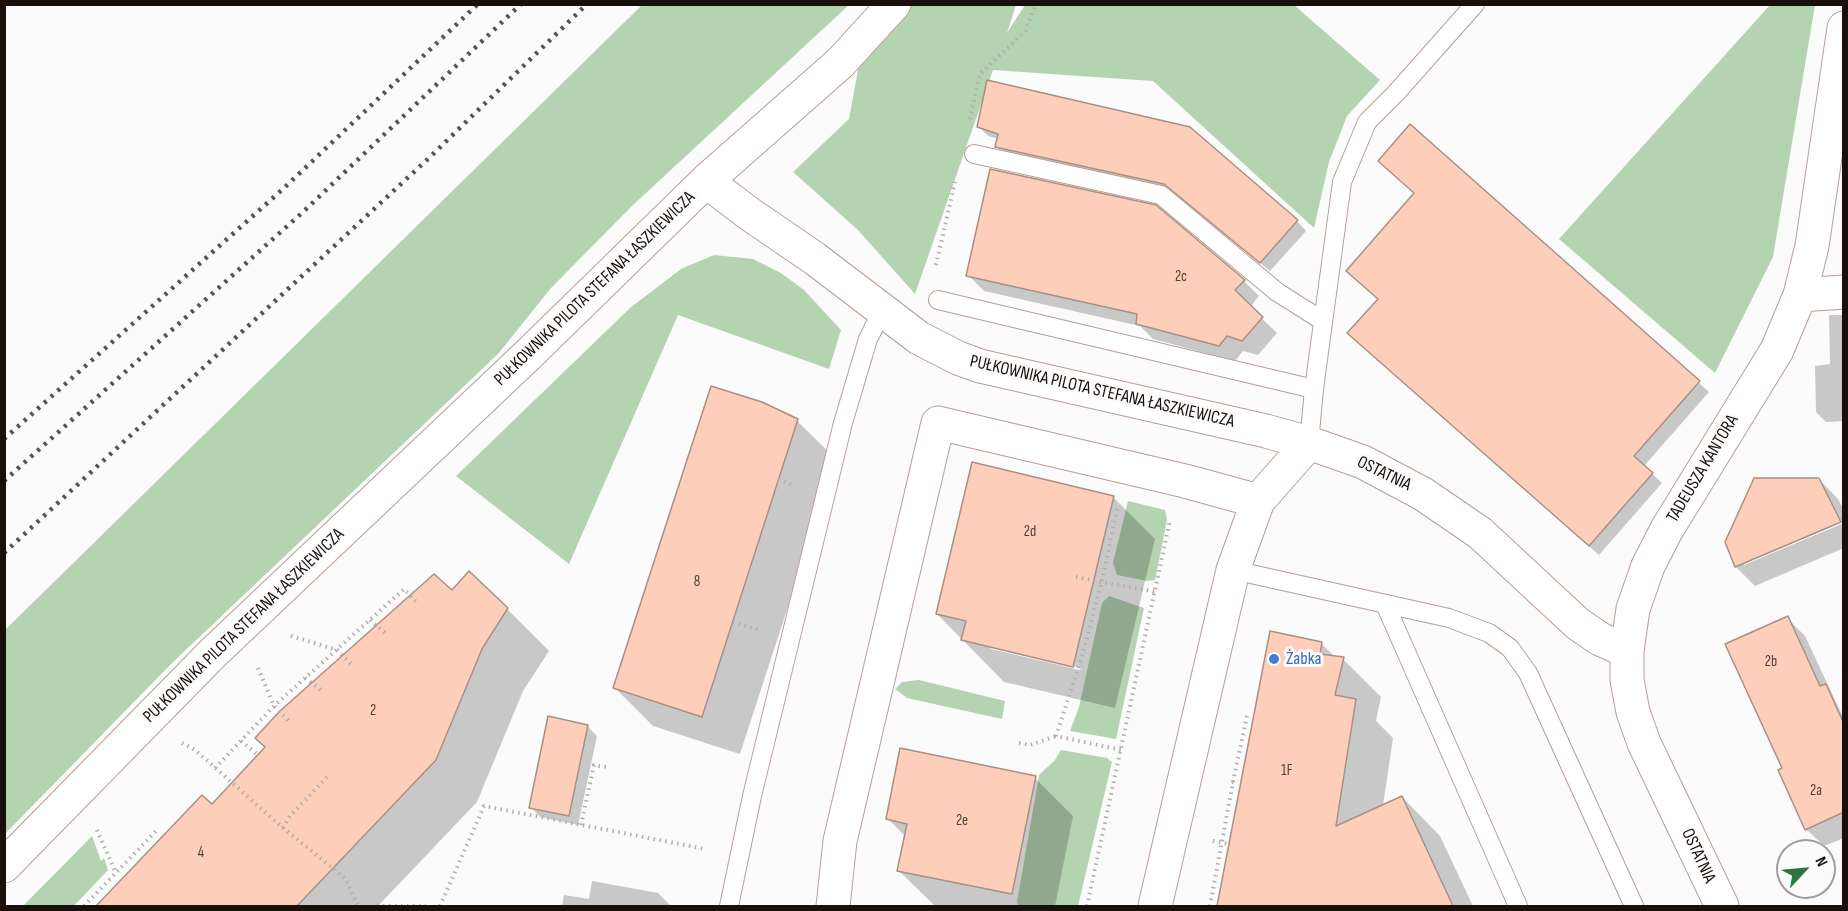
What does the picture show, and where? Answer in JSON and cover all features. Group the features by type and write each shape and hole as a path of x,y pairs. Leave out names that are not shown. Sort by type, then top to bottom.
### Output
{"street":[{"path":"706,181 840,63 894,4"},
{"name":"TADEUSZA KANTORA","path":"1627,651 1634,609 1648,566 1667,529 1777,350 1800,294 1812,246 1844,28"},
{"name":"PUŁKOWNIKA PILOTA STEFANA ŁASZKIEWICZA","path":"4,867 212,654 522,361 706,181 883,309 919,338 938,348 980,366 1266,431 1309,443"},
{"path":"1800,294 1844,292"},
{"path":"833,906 840,841 938,423 1185,481 1258,501"},
{"path":"1155,906 1233,570 1258,501 1309,443"},
{"name":"OSTATNIA","path":"1309,443 1363,462 1423,494 1480,533 1578,624 1600,639 1627,651 1627,680 1633,712 1644,743 1722,906"}],"lane":[{"path":"1309,443 1314,389 1342,182 1367,122 1396,93 1475,4"},
{"path":"974,154 1161,195 1277,292 1323,321"},
{"path":"938,300 1314,389"},
{"path":"729,906 752,796 843,423 868,339 883,309"},
{"path":"1233,570 1449,618 1489,633 1510,648 1528,673 1634,906"},
{"path":"1385,604 1518,906"}],"path":[{"path":"1056,736 1081,660 1102,581 1118,502"},
{"path":"1087,906 1172,513"},
{"path":"1076,577 1156,592"},
{"path":"215,768 274,706 404,589 418,604"},
{"path":"370,620 385,633"},
{"path":"733,622 761,631"},
{"path":"287,635 337,650 351,664"},
{"path":"257,667 274,706 289,721"},
{"path":"305,678 321,690"},
{"path":"1210,906 1220,842 1246,716 1253,717"},
{"path":"1019,743 1030,745 1056,736 1122,750"},
{"path":"178,741 195,750 283,828 345,878 358,906"},
{"path":"241,741 258,755"},
{"path":"581,825 594,765 607,767"},
{"path":"283,828 290,816 329,775"},
{"path":"1224,781 1233,782"},
{"path":"440,906 484,806 707,850"},
{"path":"97,830 116,873"},
{"path":"84,906 157,830"},
{"path":"1220,842 1229,844"},
{"path":"377,906 426,906"}],"green space":[{"path":"642,5 849,5 633,205 551,288 498,354 171,664 5,834 5,630"},
{"path":"870,5 1016,5 1007,33 1025,5 1294,5 1380,80 1347,116 1329,162 1314,228 1153,81 993,70 915,294 858,230 793,172 849,119"},
{"path":"1770,5 1815,5 1773,257 1715,373 1559,239"},
{"path":"714,255 753,259 781,273 804,290 841,330 829,369 678,315 569,564 456,476 630,308 681,269"},
{"path":"1128,501 1165,510 1167,520 1155,580 1147,581 1117,575 1113,563"},
{"path":"1109,596 1144,608 1116,739 1070,731 1079,707 1102,603"},
{"path":"919,680 1005,701 1002,719 907,698 895,689 902,682"},
{"path":"1061,750 1107,758 1112,762 1078,906 1019,906 1017,902 1039,775 1055,760"},
{"path":"92,836 101,861 104,858 108,870 74,906 23,906"}],"building":[{"path":"987,80 1190,127 1298,220 1260,263 1164,184 995,147 998,134 977,127"},
{"path":"1410,124 1700,381 1634,456 1653,473 1589,546 1347,333 1378,299 1346,271 1414,193 1378,161"},
{"path":"990,169 1156,205 1245,280 1235,290 1263,317 1242,341 1227,336 1219,346 1136,324 1137,314 966,276"},
{"path":"711,386 762,402 798,419 702,717 613,688"},
{"path":"972,462 1114,496 1073,667 961,640 966,621 936,614"},
{"path":"1754,478 1819,478 1841,522 1735,567 1725,542"},
{"path":"469,571 508,608 482,649 436,760 297,906 96,906 202,795 212,804 265,747 255,738 280,711 434,574 452,590"},
{"path":"1788,616 1820,686 1826,684 1844,724 1844,812 1805,830 1778,770 1782,768 1725,644"},
{"path":"1270,631 1322,642 1320,654 1344,657 1335,695 1356,699 1336,826 1402,796 1453,906 1217,906"},
{"path":"548,716 588,725 569,816 529,808"},
{"path":"900,748 1036,776 1012,894 897,871 907,824 886,819"}],"railway":[{"path":"4,439 284,188 478,4"},
{"path":"4,481 304,211 521,4"},
{"path":"4,553 430,157 587,4"}],"place":[{"name":"Żabka","path":"1274,659"}]}
